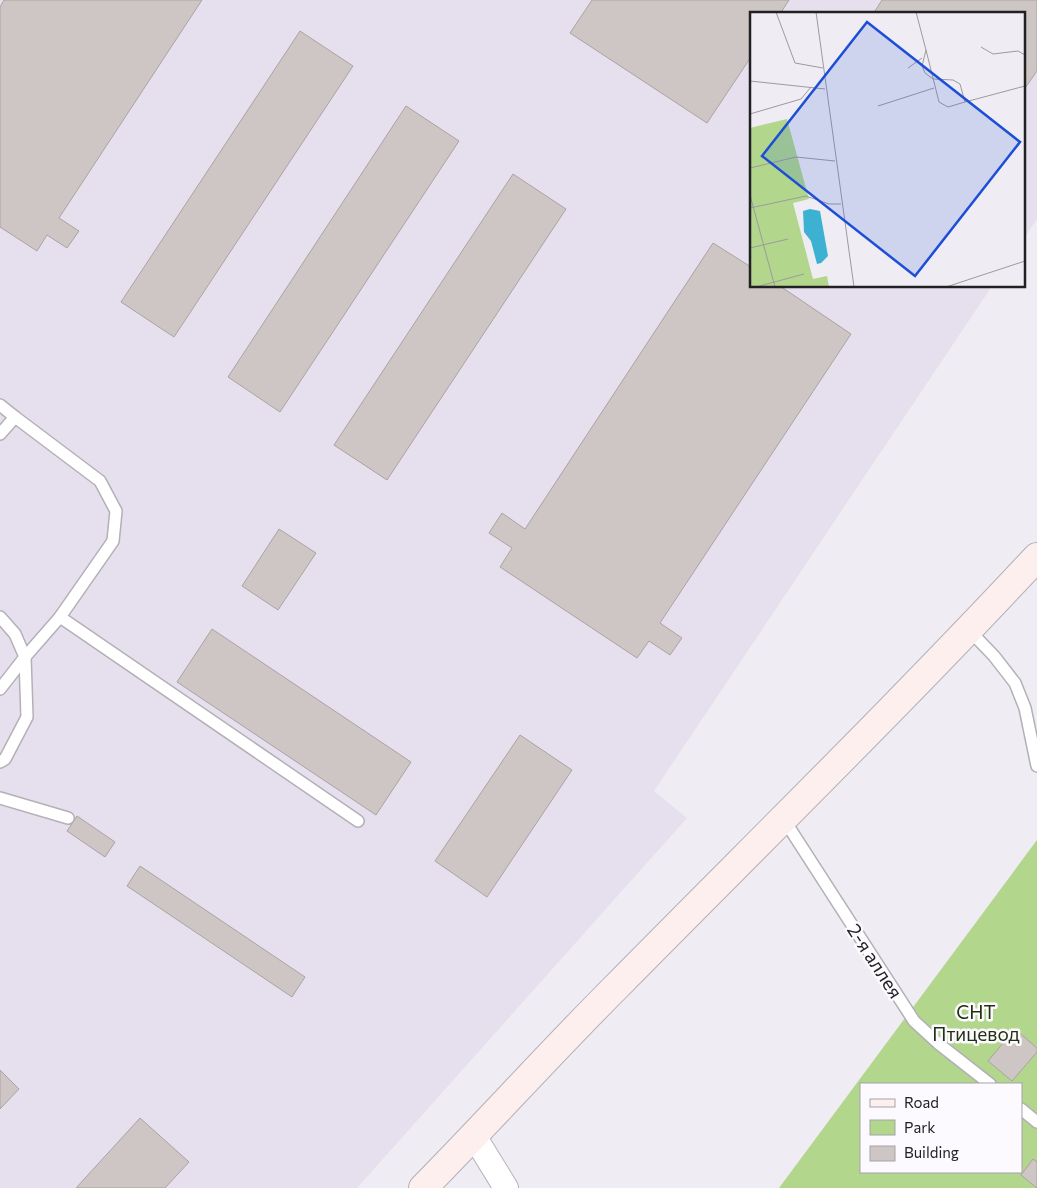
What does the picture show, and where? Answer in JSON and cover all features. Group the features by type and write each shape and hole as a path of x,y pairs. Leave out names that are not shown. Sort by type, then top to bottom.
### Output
{"street":[{"path":"423,1188 613,989 969,630 1037,557"},
{"path":"474,1136 506,1188"}],"lane":[{"path":"0,405 100,481 116,512 113,541 60,617 0,689"},
{"path":"0,434 15,417"},
{"path":"0,616 14,634 25,657 27,717 5,759 0,762"},
{"path":"60,617 358,822"},
{"path":"969,630 994,656 1015,683 1024,708 1037,766"},
{"path":"0,798 68,818"},
{"name":"2-я аллея","path":"783,818 914,1021 939,1044 989,1083"},
{"path":"1022,1110 1037,1122"}],"shaded area":[{"path":"0,0 1037,0 1037,219 1024,238 1024,12 750,12 750,288 991,288 654,791 687,818 357,1188 0,1188"}],"green space":[{"name":"СНТ Птицевод","path":"1037,840 1037,1188 779,1188"}],"building":[{"path":"4,0 202,0 59,218 79,231 67,248 47,235 37,251 0,227 0,7"},
{"path":"592,0 789,0 781,12 750,12 750,58 707,123 570,33"},
{"path":"882,0 1037,0 1037,71 1024,90 1024,12 874,12"},
{"path":"300,31 353,66 174,337 121,302"},
{"path":"406,106 459,141 280,412 228,377"},
{"path":"513,174 566,209 387,480 334,445"},
{"path":"713,243 750,266 750,288 783,288 851,334 660,623 682,638 670,655 649,641 637,658 500,567 512,548 489,533 502,513 525,529"},
{"path":"279,529 316,553 278,610 242,586"},
{"path":"212,629 411,762 376,815 177,682"},
{"path":"520,735 572,770 487,897 435,861"},
{"path":"77,816 115,842 105,857 67,831"},
{"path":"140,866 305,977 292,997 127,886"},
{"path":"1015,1029 1037,1048 1037,1052 1012,1081 988,1061"},
{"path":"0,1070 19,1089 0,1109"},
{"path":"140,1118 189,1162 165,1188 76,1188"},
{"path":"1033,1159 1037,1162 1037,1188 1021,1175"}]}
